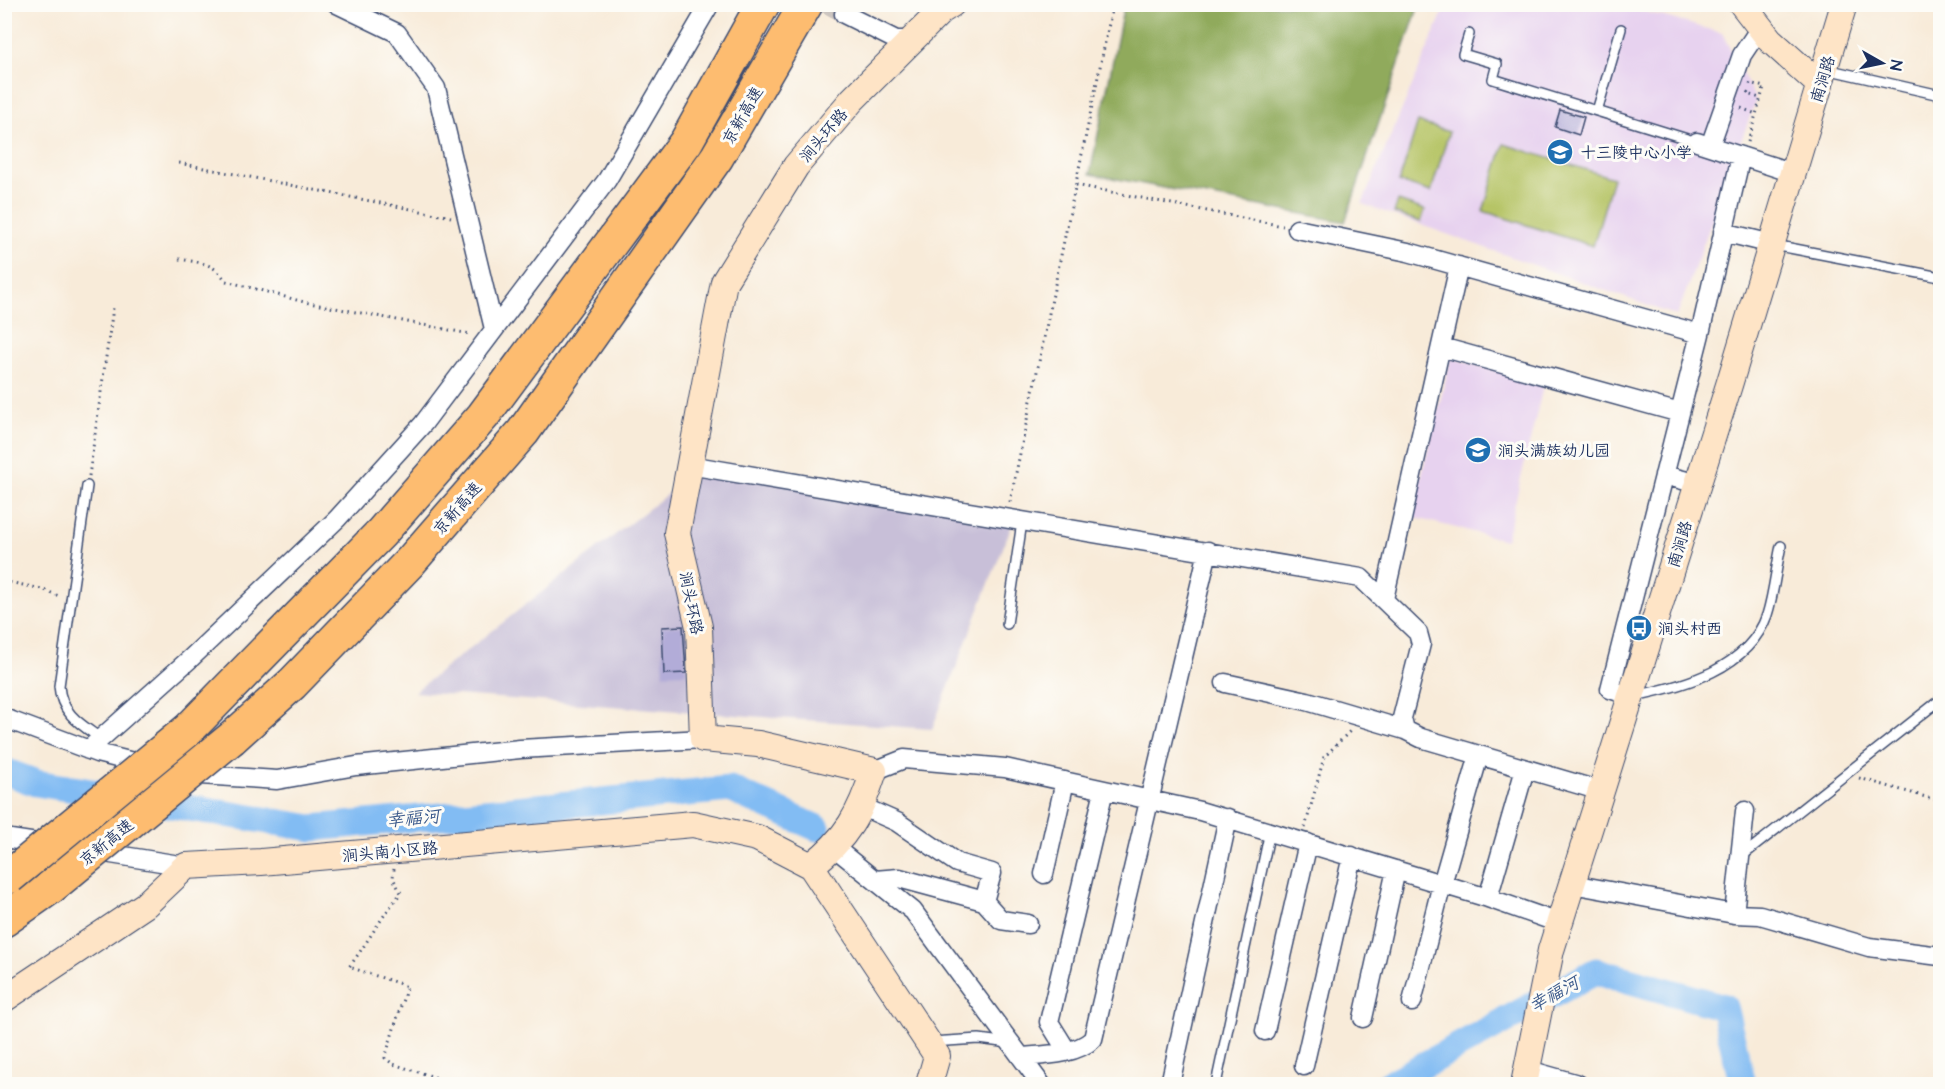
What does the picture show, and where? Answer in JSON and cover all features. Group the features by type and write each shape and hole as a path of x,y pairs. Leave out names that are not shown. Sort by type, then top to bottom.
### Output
{"highway":[{"path":"7,879 188,730 381,533 483,416 686,142 763,4"},
{"name":"京新高速","path":"4,920 51,887 232,738 292,684 410,562 523,432 717,157 806,4"}],"street":[{"path":"337,4 398,33 436,88 467,220 490,336"},
{"path":"94,744 191,658 337,519 423,424 607,180 710,4"},
{"name":"涧头环路","path":"703,739 699,627 677,533 724,282 796,166 852,100 952,4"},
{"path":"1742,4 1770,40 1822,77"},
{"name":"南涧路","path":"1525,1077 1551,950 1559,923 1698,484 1844,4"},
{"path":"844,14 896,40 913,40"},
{"path":"1760,28 1742,55 1704,144 1794,173"},
{"path":"1631,696 1610,689 1700,334 1742,157"},
{"path":"1297,229 1459,266 1700,334"},
{"path":"1723,232 1772,244"},
{"path":"1384,599 1459,266"},
{"path":"1441,347 1680,413"},
{"path":"689,465 1361,578 1413,626 1421,644 1402,718 1405,730"},
{"path":"1664,475 1698,484"},
{"path":"1017,1050 1067,1051 1087,1045 1093,1039 1208,551"},
{"path":"1225,682 1307,701 1405,730 1421,738 1601,791"},
{"path":"4,718 94,744 153,767 200,775 277,780 356,766 520,749 703,739 758,744 874,771 904,759 1005,768 1228,818 1488,898 1559,923"},
{"path":"1412,1002 1442,884 1479,755"},
{"path":"1488,898 1525,769"},
{"path":"874,771 863,807 835,848 811,866 935,1041 937,1056 929,1084"},
{"path":"1044,874 1065,781"},
{"path":"1067,1051 1048,1022 1104,790"},
{"path":"863,807 897,822 957,863 992,873 984,901"},
{"path":"1734,914 1745,811"},
{"path":"1170,1084 1228,818"},
{"name":"涧头南小区路","path":"186,866 261,862 693,824 757,838 811,866"},
{"path":"4,838 186,866"},
{"path":"1265,1031 1304,842"},
{"path":"835,848 913,911 1041,1084"},
{"path":"1305,1066 1352,856"},
{"path":"4,999 145,905 186,866"},
{"path":"1363,1018 1396,870"},
{"path":"875,880 899,878 984,901 1001,920 1028,924"},
{"path":"1572,885 1734,914 1760,915 1869,947 1941,956"},
{"path":"1525,1077 1578,1084"}],"lane":[{"path":"1597,111 1622,29"},
{"path":"1469,34 1463,54 1497,64 1493,79 1704,144"},
{"path":"1822,77 1941,95"},
{"path":"1772,244 1941,277"},
{"path":"87,486 58,686 60,700 94,744"},
{"path":"1007,624 1014,520"},
{"path":"1631,696 1674,686 1704,675 1735,658 1753,640 1767,615 1781,546"},
{"path":"1739,858 1941,700"},
{"path":"1216,1084 1270,831"},
{"path":"935,1041 979,1040 1017,1050"}],"path":[{"path":"1014,520 1076,184 1113,4"},
{"path":"1742,157 1764,87 1750,83 1747,94 1760,98"},
{"path":"179,163 467,220"},
{"path":"1076,184 1297,229"},
{"path":"179,259 218,269 226,281 244,284 252,290 304,302 490,336"},
{"path":"87,486 113,308"},
{"path":"4,581 42,589 71,602"},
{"path":"1304,842 1324,758 1343,735 1369,719"},
{"path":"1846,774 1941,801"},
{"path":"397,850 393,878 401,893 378,920 372,936 349,967 407,986 385,1058 393,1064 457,1084"}],"shaded area":[{"name":"十三陵中心小学","path":"1446,5 1622,5 1722,33 1756,100 1677,316 1362,204"},
{"name":"涧头满族幼儿园","path":"1451,358 1544,383 1506,540 1411,517"},
{"path":"702,467 1017,512 932,729 414,692"}],"green space":[{"path":"1124,5 1419,5 1345,222 1090,174"},
{"path":"1418,122 1449,132 1431,192 1399,182"},
{"path":"1504,144 1613,178 1593,246 1483,211"},
{"path":"1398,201 1425,210 1421,222 1394,213"}],"building":[{"path":"1560,110 1584,117 1579,135 1555,127"},
{"path":"683,626 686,673 664,674 662,627"}],"waterway":[{"name":"幸福河","path":"4,771 36,783 312,828 730,789 817,828"},
{"name":"幸福河","path":"1389,1084 1596,971 1724,1007 1743,1084"}],"tunnel":[{"path":"826,4 844,14"}],"place":[{"name":"十三陵中心小学","path":"1560,152"},
{"name":"涧头满族幼儿园","path":"1478,450"},
{"name":"涧头村西","path":"1639,628"}]}
